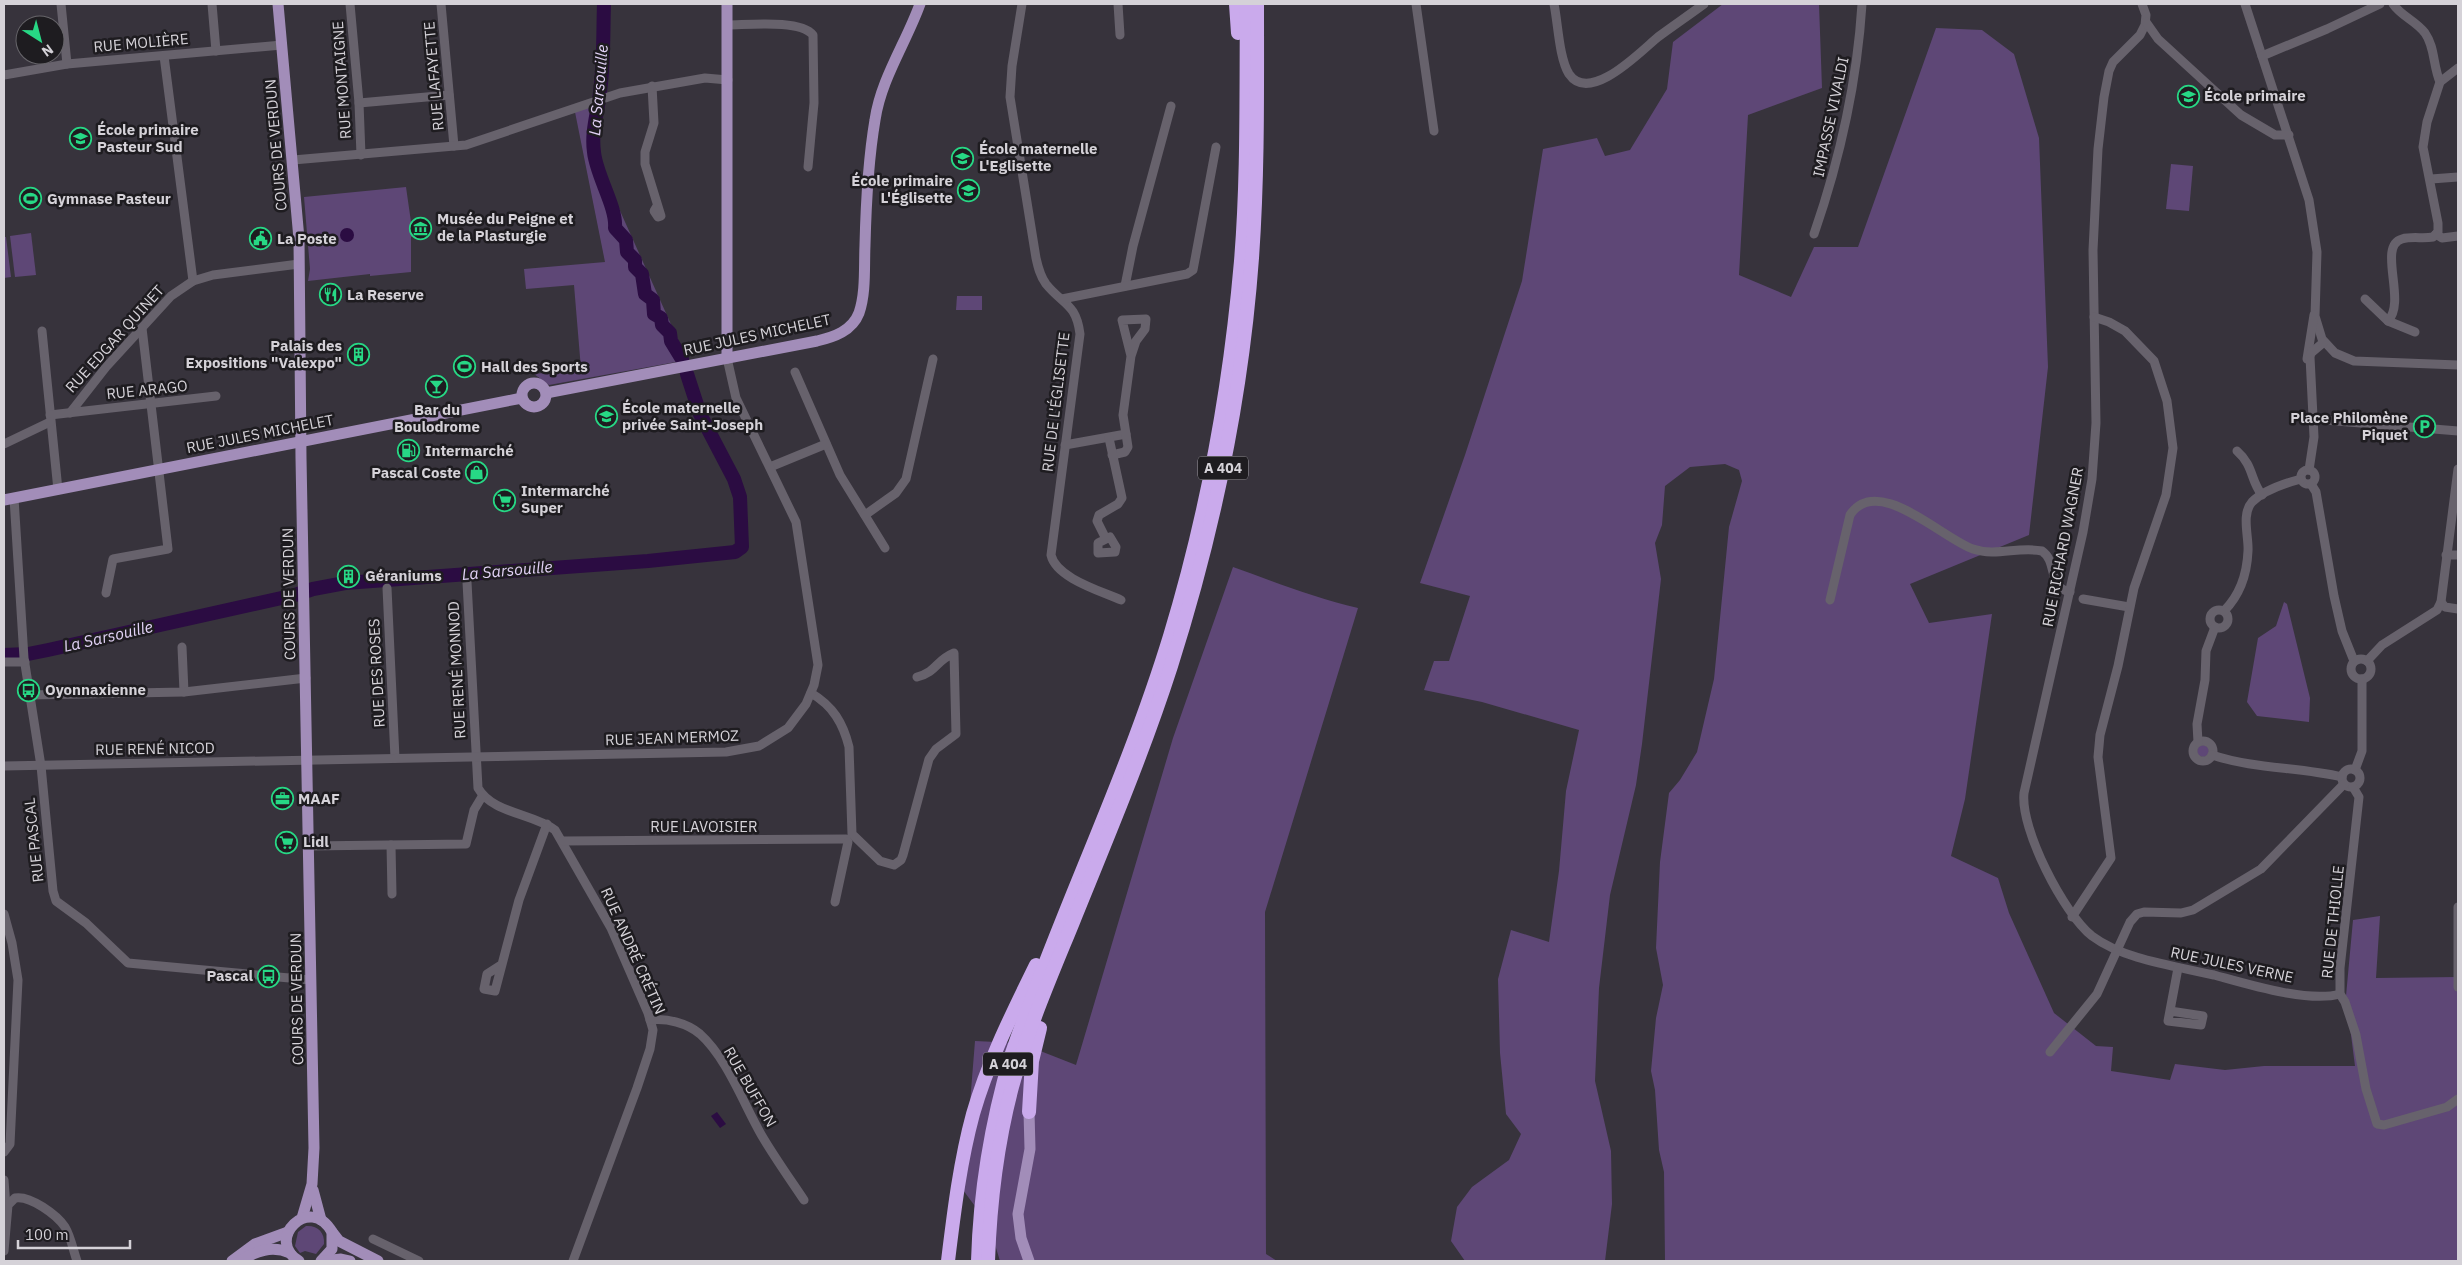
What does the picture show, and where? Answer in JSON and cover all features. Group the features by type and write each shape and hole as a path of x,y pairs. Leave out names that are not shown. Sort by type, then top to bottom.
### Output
{"highway":[{"path":"1236,4 1245,176"},
{"name":"A 404","path":"988,1261 997,1160 1013,1086 1084,879 1155,682 1199,530 1219,431 1232,344 1241,260 1245,176 1247,4"},
{"name":"A 404","path":"978,1261 982,1191 990,1137 1002,1085 1024,1017 1139,756 1170,671 1200,567 1224,463 1244,342 1252,258 1256,171 1257,4"},
{"path":"1257,37 1261,4"},
{"path":"1029,1112 1031,1072 1036,1044 1084,879"},
{"path":"948,1261 963,1154 987,1072 1012,1012 1084,879"}],"main road":[{"name":"COURS DE VERDUN","path":"278,4 293,160 300,264 301,441 314,1148 312,1184 302,1218"},
{"path":"727,4 727,358"},
{"name":"RUE JULES MICHELET","path":"546,393 830,338 849,328 855,322 862,297 866,208 877,108 884,87 920,4"},
{"path":"533,383 543,387 546,393 544,403 538,407 530,407 522,398 524,388 533,383"},
{"name":"RUE JULES MICHELET","path":"9,499 522,398"},
{"path":"1029,1112 1030,1149 1018,1214 1021,1238 1029,1261"},
{"name":"COURS DE VERDUN","path":"312,1184 321,1220"},
{"path":"294,1259 286,1240 288,1232 292,1225 302,1218 313,1217 321,1220 338,1241 378,1261"},
{"path":"232,1261 246,1248 288,1232"},
{"path":"322,1261 332,1248 332,1232"},
{"path":"240,1261 260,1251 274,1249 294,1259"},
{"path":"322,1261 341,1258 350,1261"}],"street":[{"path":"61,4 67,64"},
{"path":"212,4 216,51"},
{"name":"RUE MONTAIGNE","path":"350,4 359,103 361,155"},
{"name":"RUE LAFAYETTE","path":"441,4 454,146"},
{"name":"RUE DE L'ÉGLISETTE","path":"1022,4 1012,66 1010,97 1040,272 1045,283 1073,308 1078,318 1080,334 1051,555 1056,567 1066,574 1121,600"},
{"path":"1118,4 1120,34"},
{"path":"1416,4 1434,131"},
{"path":"1554,4 1563,56 1568,72 1574,79 1581,82 1599,81 1618,71 1669,29 1704,4"},
{"name":"IMPASSE VIVALDI","path":"1814,234 1828,194 1842,141 1859,46 1862,4"},
{"path":"2142,4 2146,22 2158,38 2224,100 2241,115 2268,132 2278,136 2289,135"},
{"path":"2245,4 2309,200 2316,238 2316,322 2324,342 2339,356 2364,363 2458,365"},
{"path":"2262,56 2319,33 2380,4"},
{"path":"2393,4 2425,33 2431,44 2440,82"},
{"name":"RUE RICHARD WAGNER","path":"2119,950 2093,937 2072,917 2054,888 2030,831 2023,801 2083,532 2095,452 2096,414 2092,272 2096,183 2106,80 2114,62 2140,35 2146,22"},
{"path":"728,25 776,25 804,28 813,35 814,103 808,167"},
{"name":"RUE MOLIÈRE","path":"4,74 67,64 282,44"},
{"path":"164,56 192,281"},
{"path":"2436,234 2438,223 2431,179 2423,146 2427,122 2440,82 2458,68"},
{"path":"293,160 454,146 481,141 590,101 609,96 652,86 705,78 728,80"},
{"path":"652,86 654,123 645,152 645,164 657,206"},
{"path":"359,103 449,95"},
{"path":"1125,286 1133,246 1171,106"},
{"path":"1062,299 1187,274 1193,270 1216,147"},
{"path":"2431,179 2458,177"},
{"path":"2436,234 2442,238 2458,236"},
{"path":"2388,321 2394,313 2396,294 2391,252 2396,242 2403,238 2426,239 2436,234"},
{"name":"RUE EDGAR QUINET","path":"70,412 100,374 171,296 192,281 214,275 300,264"},
{"path":"2365,299 2388,321 2414,332"},
{"path":"2309,470 2314,445 2307,349 2315,309"},
{"path":"2072,917 2111,858 2098,757 2100,735 2118,666 2130,607 2166,495 2171,474 2173,448 2167,401 2154,362 2125,331 2109,322 2094,317"},
{"path":"106,593 114,559 168,549 142,328"},
{"path":"42,331 58,490"},
{"path":"2309,369 2310,353 2324,342"},
{"path":"1112,455 1125,452 1128,447 1123,415 1131,356"},
{"name":"RUE JEAN MERMOZ","path":"307,759 726,752 747,749 775,738 788,728 800,714 812,693 816,676 817,651 796,522 736,398 727,358"},
{"path":"865,514 896,493 906,479 933,359"},
{"path":"795,372 840,475 885,548"},
{"name":"RUE ARAGO","path":"4,444 50,418 70,412 216,396"},
{"path":"2312,419 2458,431"},
{"path":"1065,445 1126,434"},
{"path":"1106,539 1097,521 1099,515 1118,504 1122,498 1109,438"},
{"path":"770,467 826,444"},
{"path":"2237,451 2249,464 2257,489 2262,495"},
{"path":"2367,661 2382,645 2437,610 2441,602 2458,469"},
{"path":"2309,470 2301,474 2301,479 2304,484 2311,484"},
{"path":"2309,470 2315,477 2311,484"},
{"path":"2212,755 2206,760 2197,759 2193,752 2198,742 2197,724 2206,680 2206,651 2214,627 2220,628 2227,624 2228,617 2224,611 2232,604 2245,574 2248,551 2246,518 2250,503 2262,495 2301,479"},
{"path":"2311,484 2316,492 2338,613 2354,661 2351,673 2355,678 2362,679 2370,674 2371,667 2367,661 2362,659 2354,661"},
{"name":"RUE PASCAL","path":"9,499 24,657 41,766 54,896 60,904 86,923 128,963 311,980"},
{"path":"1830,600 1850,515 1854,507 1869,500 1884,502 1908,511 1972,549 1996,553 2042,551 2050,560 2055,582 2061,590 2070,592"},
{"path":"2446,555 2458,555"},
{"name":"RUE RENÉ MONNOD","path":"467,582 475,756"},
{"name":"RUE DES ROSES","path":"386,588 395,758"},
{"path":"2083,599 2130,607"},
{"path":"2441,602 2445,607 2458,609"},
{"path":"182,647 184,692"},
{"path":"850,838 884,863 894,865 901,860 928,758 936,749 956,734 954,653 942,658 932,673 917,677"},
{"path":"4,662 24,657"},
{"path":"30,695 184,692 306,678"},
{"path":"2050,1052 2097,994 2119,950 2130,922 2137,914 2144,912 2181,913 2193,910 2261,869 2346,783 2347,770 2355,770 2362,751 2362,679"},
{"path":"812,693 832,709 846,734 849,747 850,838 835,902"},
{"path":"2198,742 2203,741 2211,745 2212,755"},
{"path":"2212,755 2238,764 2279,766 2346,783"},
{"path":"309,846 466,844 474,810 483,795 477,783 475,756"},
{"name":"RUE RENÉ NICOD","path":"4,766 307,759"},
{"name":"RUE DE THIOLLE","path":"2355,770 2359,774 2359,780 2346,783 2359,797 2340,968 2340,994 2345,1002 2356,1035 2366,1089 2377,1124 2384,1125 2447,1107 2457,1101"},
{"name":"RUE ANDRÉ CRÉTIN","path":"483,795 495,804 546,824 555,830 563,841 611,928 653,1030 650,1049 574,1261"},
{"path":"501,965 519,900 546,824"},
{"name":"RUE LAVOISIER","path":"563,841 850,838"},
{"path":"391,845 392,894"},
{"path":"2458,907 2458,987"},
{"path":"4,914 12,943 18,980 10,1144 4,1152"},
{"name":"RUE JULES VERNE","path":"2119,950 2178,968 2262,988 2325,997 2340,994"},
{"path":"2170,1011 2178,968"},
{"name":"RUE BUFFON","path":"650,1020 661,1019 677,1022 702,1035 719,1058 762,1136 804,1200"},
{"path":"4,1181 60,1221 66,1229 77,1261"},
{"path":"4,1181 6,1212 4,1251"},
{"path":"6,1212 10,1201 19,1197 26,1198"},
{"path":"373,1239 419,1261"}],"shaded area":[{"path":"1723,4 1819,4 1822,88 1748,115 1739,275 1791,297 1814,247 1858,247 1936,28 1982,30 2014,54 2039,138 2048,367 2029,535 1910,584 1929,623 1992,614 1965,799 1951,856 1998,878 2009,913 2054,1013 2096,1046 2113,1047 2111,1071 2170,1080 2175,1064 2225,1070 2264,1066 2355,1066 2346,996 2353,920 2380,916 2376,978 2458,977 2458,1261 1665,1261 1664,1172 1659,1150 1655,1090 1651,1071 1656,1018 1663,985 1656,948 1660,862 1669,793 1680,780 1697,752 1714,679 1729,527 1742,481 1739,470 1725,464 1690,467 1665,486 1662,525 1655,543 1661,579 1642,744 1636,785 1610,895 1599,988 1595,1081 1611,1151 1612,1204 1605,1261 1465,1261 1451,1241 1457,1207 1472,1187 1509,1160 1521,1134 1506,1114 1500,1053 1498,979 1511,930 1549,942 1559,871 1566,791 1579,730 1482,702 1424,690 1434,661 1449,661 1470,596 1420,583 1465,455 1522,281 1543,149 1597,138 1605,156 1630,150 1667,89 1673,42"},
{"path":"596,104 592,131 599,164 687,360 549,385 534,374 581,369 574,285 526,289 524,269 605,262 575,112"},
{"path":"2171,164 2193,166 2189,211 2166,209"},
{"path":"406,187 413,236 411,237 411,272 370,276 370,274 308,281 310,269 304,197"},
{"path":"347,228 352,230 354,235 352,240 347,242 342,240 340,235 342,230"},
{"path":"31,233 36,275 15,277 10,236"},
{"path":"4,237 6,237 11,277 4,278"},
{"path":"957,296 982,296 982,310 956,310"},
{"path":"1233,567 1311,595 1358,608 1265,912 1266,1254 1277,1261 1000,1261 989,1225 963,1190 975,1041 1020,1043 1076,1065 1173,738"},
{"path":"2284,602 2287,604 2310,698 2309,722 2257,716 2247,702 2258,638 2276,626"},
{"path":"2205,745 2208,746 2208,756 2201,757 2198,756 2197,749 2198,746"},
{"path":"717,1112 726,1124 720,1128 711,1116"},
{"path":"306,1226 317,1228 322,1233 324,1244 316,1254 305,1251 300,1253 295,1246 298,1232"}],"waterway":[{"name":"La Sarsouille","path":"604,4 602,70 593,137 598,171 613,210 615,228 626,240 627,252 635,260 635,267 642,274 645,294 653,300 654,314 661,318 662,325 670,333 671,341 682,359"},
{"name":"La Sarsouille","path":"4,655 28,654 48,650 345,583 648,561 735,552 742,547 740,497 734,479 700,414 687,374"}],"place":[{"name":"École primaire","path":"2188,96"},
{"name":"École primaire Pasteur Sud","path":"81,139"},
{"name":"École maternelle L'Eglisette","path":"963,158"},
{"name":"École primaire L'Églisette","path":"969,190"},
{"name":"Gymnase Pasteur","path":"31,199"},
{"name":"Musée du Peigne et de la Plasturgie","path":"421,228"},
{"name":"La Poste","path":"261,239"},
{"name":"La Reserve","path":"331,295"},
{"name":"Palais des Expositions \"Valexpo\"","path":"358,355"},
{"name":"Hall des Sports","path":"465,367"},
{"name":"Bar du Boulodrome","path":"437,387"},
{"name":"École maternelle privée Saint-Joseph","path":"606,417"},
{"name":"Place Philomène Piquet","path":"2424,427"},
{"name":"Intermarché","path":"409,451"},
{"name":"Pascal Coste","path":"477,473"},
{"name":"Intermarché Super","path":"505,500"},
{"name":"Géraniums","path":"349,576"},
{"name":"Oyonnaxienne","path":"29,690"},
{"name":"MAAF","path":"282,799"},
{"name":"Lidl","path":"287,842"},
{"name":"Pascal","path":"269,976"}]}
